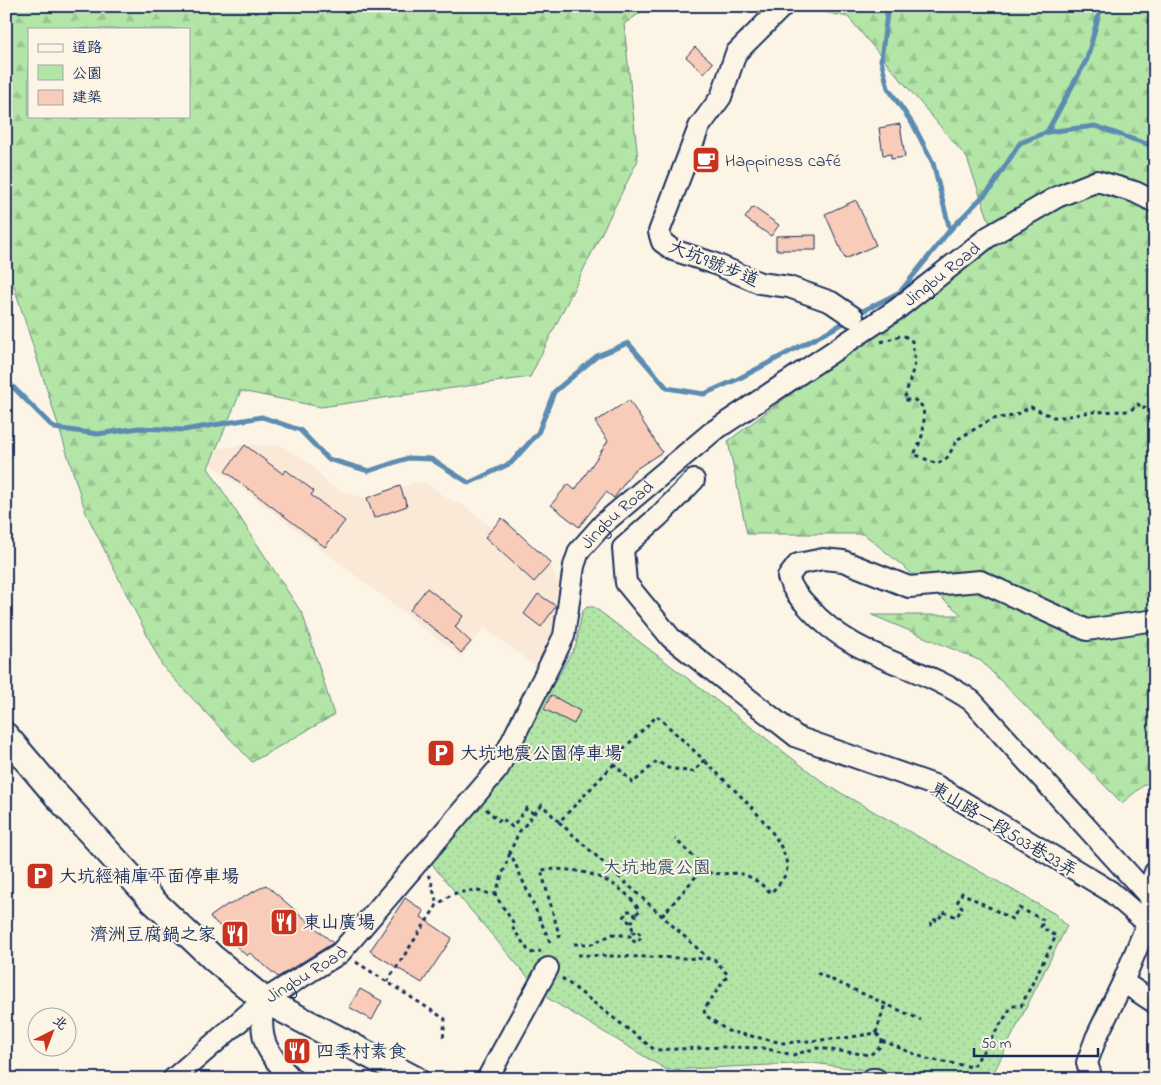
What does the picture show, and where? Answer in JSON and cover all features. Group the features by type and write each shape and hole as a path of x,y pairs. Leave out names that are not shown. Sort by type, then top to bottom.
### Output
{"main road":[{"path":"6,736 57,796 153,901 213,958 264,1000 414,1079"}],"street":[{"name":"大坑9號步道","path":"783,6 736,53 721,97 699,127 659,232 662,242 673,250 713,263 760,283 789,286 831,302 856,325"},
{"name":"Jingbu Road","path":"174,1079 264,1000 340,953 498,769 564,636 574,566 579,551 604,523 712,432 856,325 897,309 988,238 1057,197 1096,181 1135,192 1155,202"},
{"name":"東山路一段503巷23弄","path":"694,480 660,516 623,548 626,583 671,638 797,737 937,786 1110,891 1151,927"},
{"path":"1092,1079 1087,1063 1096,1038 1151,927 1152,907 1147,894 972,701 954,689 928,676 864,651 834,632 819,619 792,589 788,577 798,564 823,559 843,561 909,588 980,581 1087,630 1155,620"},
{"path":"1147,894 1155,873"},
{"path":"487,1079 549,964"},
{"path":"1123,982 1155,1003"},
{"path":"264,1000 260,1024 264,1042 292,1079"}],"path":[{"path":"856,325 871,343 903,335 912,341 915,363 904,400 915,400 923,407 925,428 922,441 914,454 937,464 947,458 958,439 992,419 1013,416 1031,407 1053,417 1064,417 1090,412 1130,411 1138,404 1142,409 1152,403 1155,406"},
{"path":"700,871 740,872 759,882 771,893 781,882 787,869 784,852 774,834 754,810 704,760 657,716 611,761 633,783 657,761 668,768 694,772 704,760"},
{"path":"559,822 614,764"},
{"path":"495,895 519,832 542,805 708,959"},
{"path":"499,821 502,818 512,827 527,808 534,814"},
{"path":"662,916 704,867 675,839"},
{"path":"510,852 550,942"},
{"path":"418,863 431,880 437,905"},
{"path":"560,938 541,870 557,868 584,871 602,878 634,902 640,911 635,914 636,916 632,922"},
{"path":"387,982 437,905 452,894 474,890 495,895 530,953 549,964 655,1050 731,1047 763,1048 793,1055 817,1048 870,1055 882,1046 882,1041"},
{"path":"876,1033 882,1041 927,1059 973,1068 1012,1006 1021,1006 1056,936 1042,927 1044,920 1019,908 1012,919 962,892 957,903 962,907 957,916 943,912 938,921 933,919 930,928"},
{"path":"632,922 626,921 623,915 629,910 635,914"},
{"path":"630,936 633,942 639,942 642,936 635,931 632,922"},
{"path":"630,936 635,931"},
{"path":"574,944 592,944 613,934 630,936"},
{"path":"340,953 445,1019 443,1040"},
{"path":"578,955 714,958 728,975 704,1009 705,1015 728,1031 783,1043 845,1038 876,1033"},
{"path":"817,973 921,1020"},
{"path":"876,1033 885,1004"}],"shaded area":[{"path":"245,445 281,445 311,464 328,484 344,492 367,498 414,483 427,483 446,498 465,506 492,528 502,518 551,563 561,592 556,631 534,665 484,628 461,657 204,459 211,449"}],"green space":[{"path":"6,6 650,6 624,24 638,160 530,377 321,407 241,391 208,468 303,615 334,715 252,762 163,667 86,513 6,261"},
{"path":"794,6 1155,6 1155,776 1122,803 981,661 872,615 962,615 864,534 747,534 728,441 996,241 967,158 848,17"},
{"name":"大坑地震公園","path":"587,607 594,607 827,785 1055,914 1067,926 994,1072 988,1079 928,1079 813,1063 667,1070 544,996 434,867 431,859 501,776 576,645 582,612"}],"building":[{"path":"695,47 713,63 704,73 686,57"},
{"path":"900,124 905,157 891,159 891,154 883,155 879,128"},
{"path":"856,200 876,245 845,259 825,214"},
{"path":"753,207 779,225 771,236 745,218"},
{"path":"816,235 816,250 776,250 776,236"},
{"path":"629,400 662,452 633,471 614,498 606,492 579,527 551,505 568,484 575,490 608,441 595,422"},
{"path":"245,445 283,474 286,470 314,491 311,495 345,521 325,547 225,471"},
{"path":"400,486 407,506 374,518 367,498"},
{"path":"502,518 551,563 534,582 485,537"},
{"path":"427,588 463,616 455,627 471,642 461,653 447,639 410,610"},
{"path":"538,594 556,606 541,627 524,614"},
{"path":"551,695 580,711 574,724 544,709"},
{"path":"266,885 333,943 278,977 250,953 247,956 222,933 224,930 210,917 228,904"},
{"path":"405,898 424,911 421,917 452,938 422,983 370,951"},
{"path":"360,989 382,1001 372,1020 349,1007"}],"waterway":[{"path":"888,6 881,60 888,88 914,126 933,163 950,230"},
{"path":"1047,132 1087,59 1101,6"},
{"path":"861,312 900,292 950,230 991,188 1020,143 1047,132 1095,126 1155,147"},
{"path":"6,380 54,428 98,434 139,428 184,430 262,417 300,430 328,459 369,471 408,458 431,459 469,483 511,463 538,433 554,392 597,356 628,343 667,388 704,394 738,379 844,323"}],"place":[{"name":"Happiness café","path":"706,160"},
{"name":"大坑地震公園停車場","path":"441,753"},
{"name":"大坑經補庫平面停車場","path":"40,876"},
{"name":"東山廣場","path":"284,922"},
{"name":"濟洲豆腐鍋之家","path":"235,934"},
{"name":"四季村素食","path":"297,1051"}]}
